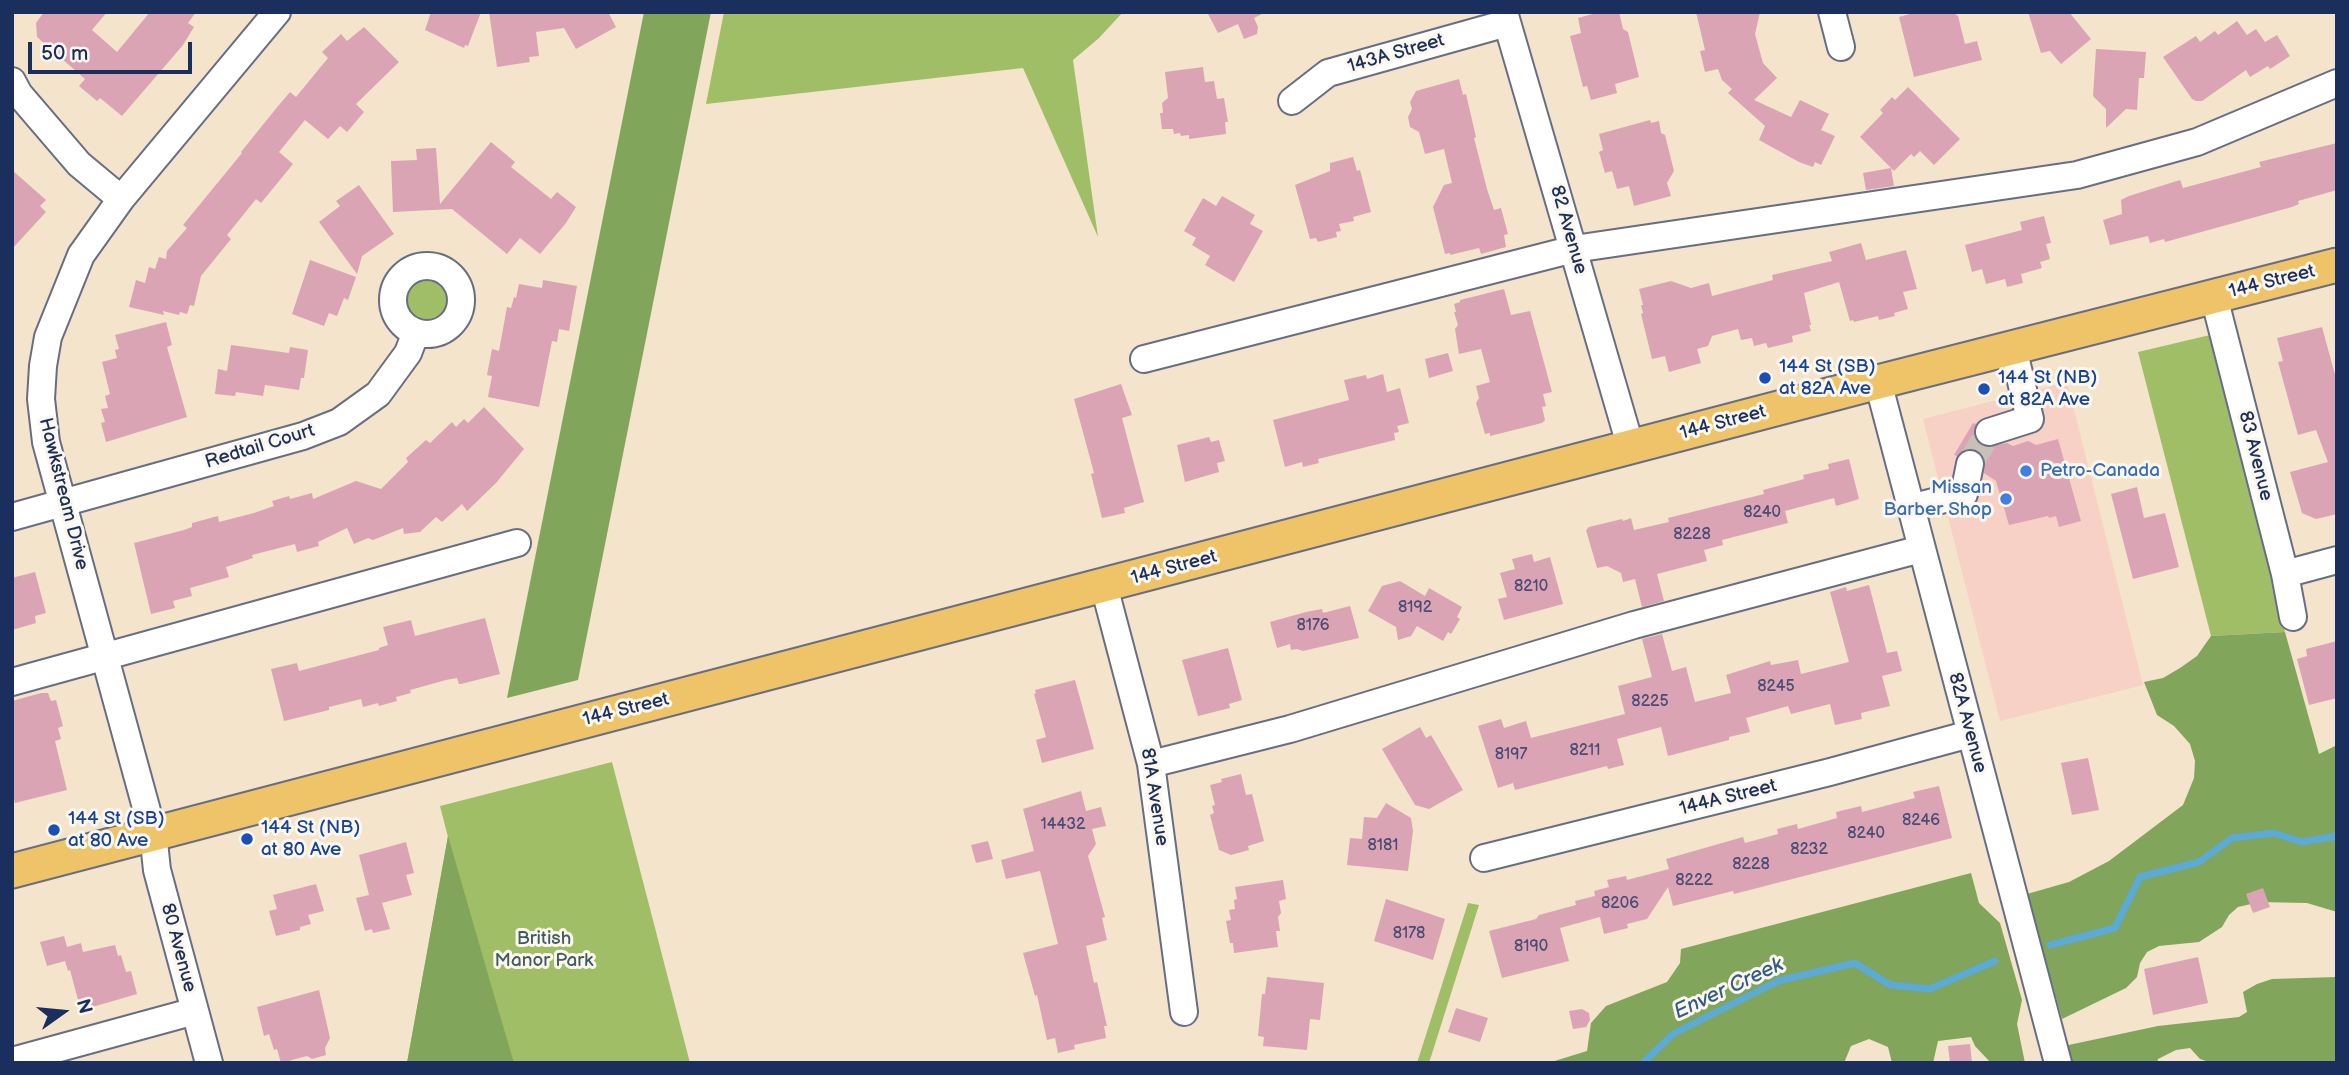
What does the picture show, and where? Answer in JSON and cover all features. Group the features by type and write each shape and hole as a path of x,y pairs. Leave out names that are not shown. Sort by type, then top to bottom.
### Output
{"main road":[{"name":"144 Street","path":"12,871 1878,382 2337,265"}],"street":[{"name":"Hawkstream Drive","path":"153,833 46,442 41,399 43,366 48,337 81,255 121,199 277,12"},
{"path":"1832,12 1841,47"},
{"name":"143A Street","path":"1292,101 1328,73 1506,18"},
{"name":"82 Avenue","path":"1506,18 1630,448"},
{"path":"12,81 19,94 79,164 121,199"},
{"path":"1143,359 1574,249 2077,175 2197,142 2337,83"},
{"name":"83 Avenue","path":"2214,297 2286,574 2293,617"},
{"name":"Redtail Court","path":"12,517 303,436 339,422 379,394 408,353 416,332"},
{"path":"1989,432 2031,419 2013,348"},
{"name":"82A Avenue","path":"1878,382 2058,1063"},
{"path":"1910,508 1965,494 1970,464"},
{"path":"12,682 517,543"},
{"path":"1151,764 1290,729 1634,625 1921,549"},
{"path":"2286,574 2337,560"},
{"name":"81A Avenue","path":"1104,586 1151,764 1184,1012"},
{"name":"144A Street","path":"1484,858 1970,734"},
{"name":"80 Avenue","path":"153,833 157,870 209,1063"},
{"path":"12,1061 195,1011"}],"shaded area":[{"path":"2067,382 2143,685 2000,721 1923,419"}],"green space":[{"path":"644,12 711,12 578,680 507,698"},
{"path":"724,12 1123,12 1099,38 1073,60 1098,237 1023,68 706,104"},
{"path":"428,276 444,283 451,299 444,315 428,322 412,315 405,299 412,283"},
{"path":"2210,335 2285,632 2211,636 2138,352"},
{"path":"2285,632 2319,754 2337,745 2337,912 2307,903 2260,902 2238,907 2222,927 2199,942 2159,946 2147,952 2140,963 2137,977 2126,988 2062,1019 2027,894 2069,882 2109,861 2183,805 2194,778 2195,761 2190,744 2174,726 2157,715 2144,682 2163,678 2180,668 2197,656 2211,636"},
{"name":"British Manor Park","path":"612,762 690,1063 407,1063 448,837 440,806"},
{"path":"448,836 496,1002 514,1063 407,1063"},
{"path":"1971,873 1979,903 2000,923 2022,1000 2017,1024 2025,1063 1991,1063 1975,1046 1971,1037 1938,1041 1933,1063 1892,1063 1888,1047 1869,1039 1851,1046 1844,1063 1548,1063 1587,1051 1591,1023 1606,1006 1667,982 1680,963 1681,949"},
{"path":"1468,903 1479,905 1429,1063 1417,1063"},
{"path":"2337,977 2337,1063 2209,1062 2200,1059 2190,1048 2176,1050 2158,1059 2157,1063 2070,1063 2064,1046 2158,1026 2239,1017 2247,1012 2243,992 2257,984 2272,979"}],"building":[{"path":"44,12 107,12 92,30 117,52 150,12 196,12 188,23 194,27 183,45 122,116 100,98 97,101 79,86 85,79 37,37 36,23"},
{"path":"431,12 481,12 468,46 465,45 464,48 425,30"},
{"path":"489,12 608,12 616,27 576,49 564,28 536,32 539,56 529,57 530,62 497,67"},
{"path":"1207,12 1266,12 1254,18 1258,27 1257,34 1244,39 1238,24 1218,33"},
{"path":"1600,12 1619,12 1623,29 1628,32 1639,77 1615,84 1617,93 1591,100 1587,86 1583,87 1570,36 1581,33 1578,18"},
{"path":"1696,12 1760,12 1755,34 1763,63 1777,78 1754,100 1791,117 1800,100 1829,114 1821,130 1835,136 1821,165 1815,162 1813,167 1799,162 1759,140 1765,126 1728,93 1732,89 1722,80 1718,69 1705,72 1700,51 1705,50"},
{"path":"1917,12 1952,12 1958,16 1965,44 1977,41 1982,60 1914,77 1899,17"},
{"path":"2028,12 2069,12 2091,39 2061,64 2050,51 2041,53"},
{"path":"2237,21 2247,35 2256,29 2265,42 2277,35 2290,56 2270,69 2268,66 2250,77 2246,70 2202,101 2192,99 2163,57 2196,36 2200,42 2215,31 2218,35"},
{"path":"364,27 399,62 356,104 364,112 347,132 340,126 328,139 305,120 279,152 293,164 261,203 256,199 227,235 231,239 201,276 194,306 190,305 187,314 163,311 164,315 129,307 136,280 145,283 149,267 155,269 159,257 166,259 167,251 187,228 183,225 274,111 290,92 296,97 328,58 322,52 341,34 347,41"},
{"path":"2096,49 2146,52 2144,78 2139,78 2137,110 2126,109 2106,128 2106,109 2093,96"},
{"path":"1203,67 1205,82 1214,81 1217,99 1224,98 1228,122 1225,122 1226,134 1189,139 1189,135 1174,134 1173,129 1162,129 1160,113 1163,113 1162,103 1168,98 1165,72"},
{"path":"1459,79 1463,95 1466,94 1487,189 1494,210 1501,208 1508,234 1504,235 1506,247 1481,254 1479,248 1445,254 1433,207 1444,185 1452,183 1444,149 1425,154 1419,132 1410,127 1408,117 1412,109 1410,102 1416,91"},
{"path":"1908,87 1960,139 1934,165 1920,151 1914,157 1911,154 1894,171 1860,137 1883,113 1880,110 1892,97 1895,100"},
{"path":"1650,120 1651,123 1659,121 1661,133 1665,135 1674,171 1667,183 1671,196 1634,206 1629,186 1617,189 1612,171 1605,173 1599,152 1603,150 1599,134"},
{"path":"491,142 515,162 511,167 551,199 557,192 576,207 540,254 520,238 507,254 452,209 393,212 391,161 417,160 416,149 436,148 440,204"},
{"path":"2337,143 2337,190 2298,201 2299,204 2292,207 2165,242 2164,239 2150,243 2148,236 2110,245 2103,220 2122,214 2121,200 2129,196 2180,180 2183,188 2261,167 2259,162"},
{"path":"1353,157 1357,171 1360,170 1371,212 1353,217 1354,221 1339,224 1341,231 1336,232 1337,237 1318,242 1316,238 1310,239 1295,185 1330,171 1330,163"},
{"path":"1891,168 1894,186 1866,190 1863,173"},
{"path":"12,170 46,200 40,206 46,212 12,249"},
{"path":"359,185 394,234 362,256 357,274 319,222 340,206 336,201"},
{"path":"1222,196 1255,215 1250,224 1263,231 1234,282 1205,265 1210,256 1192,245 1196,238 1184,231 1203,198 1216,206"},
{"path":"2044,216 2051,243 2046,244 2050,259 2040,262 2042,268 2021,274 2023,283 2007,287 2005,279 1986,284 1982,269 1972,272 1965,245 2022,230 2020,222"},
{"path":"1861,243 1866,260 1906,250 1917,289 1903,292 1908,309 1879,320 1878,316 1850,321 1839,282 1804,293 1811,331 1792,336 1793,342 1768,348 1766,343 1754,346 1752,338 1741,340 1738,329 1712,336 1708,346 1697,349 1701,363 1669,372 1665,356 1652,359 1641,314 1643,305 1639,289 1671,281 1691,288 1709,283 1712,296 1773,280 1772,275 1832,261 1829,252"},
{"path":"310,260 356,277 348,300 344,298 337,316 329,313 324,326 292,314"},
{"path":"543,280 577,286 569,331 559,329 557,342 552,341 539,407 488,397 492,376 487,375 492,349 499,351 507,307 511,308 519,284 542,288"},
{"path":"1504,289 1511,315 1530,311 1552,392 1543,394 1546,406 1542,407 1545,420 1542,423 1490,436 1490,433 1485,434 1476,403 1479,398 1476,386 1490,382 1481,349 1459,354 1454,304 1460,300"},
{"path":"166,322 172,345 167,347 187,417 106,442 101,409 108,408 105,396 110,394 102,362 117,358 115,350 119,349 115,335"},
{"path":"2322,327 2337,382 2337,514 2316,519 2302,513 2290,472 2328,462 2316,430 2298,435 2278,362 2283,361 2277,338"},
{"path":"231,345 289,353 290,347 308,350 304,378 301,378 299,390 265,385 263,396 236,392 235,396 215,394 218,369 227,371"},
{"path":"1448,353 1453,371 1429,378 1425,359"},
{"path":"1383,374 1387,392 1400,388 1409,423 1397,426 1399,432 1394,433 1395,440 1318,459 1319,463 1303,467 1302,462 1285,467 1273,420 1349,400 1344,380 1366,375 1367,379"},
{"path":"1121,384 1132,415 1122,418 1144,502 1124,508 1125,513 1102,518 1091,474 1094,473 1074,399"},
{"path":"484,407 524,449 496,483 467,511 462,504 442,522 436,517 420,532 404,534 403,528 354,544 347,528 318,542 319,546 297,552 295,544 252,555 253,558 226,567 229,577 190,588 192,596 173,601 175,608 151,614 134,543 184,530 192,527 192,523 218,516 219,522 254,513 274,506 272,501 289,496 290,499 312,493 313,499 356,481 381,489 408,462 406,458 426,440 430,443 452,422 456,427 464,419 468,423"},
{"path":"1973,423 1976,424 1974,437 1979,444 1986,447 2007,443 2013,446 2028,441 2036,445 2058,439 2081,521 2059,527 2056,516 2048,516 2009,525 1996,481 1984,473 1985,460 1981,453 1966,449 1957,456 1954,455"},
{"path":"1209,437 1211,442 1219,440 1225,461 1217,463 1219,472 1185,482 1177,445"},
{"path":"1849,459 1859,499 1836,506 1834,498 1785,511 1788,523 1722,540 1723,545 1704,550 1707,561 1657,574 1664,601 1642,607 1635,579 1623,582 1621,573 1607,566 1597,568 1586,530 1589,527 1631,518 1634,530 1669,522 1668,518 1764,494 1763,490 1804,479 1803,475 1829,469 1828,464"},
{"path":"2137,487 2144,518 2165,513 2179,567 2133,579 2111,494"},
{"path":"1532,554 1534,562 1550,557 1563,604 1504,620 1498,599 1507,597 1500,573 1515,569 1512,559"},
{"path":"35,572 46,613 35,616 36,623 12,630 12,578"},
{"path":"1400,581 1425,596 1429,588 1462,607 1457,617 1460,619 1443,641 1417,626 1411,636 1398,640 1396,627 1368,611 1382,586"},
{"path":"1869,585 1887,653 1897,651 1902,671 1882,676 1890,706 1861,713 1862,719 1835,725 1830,704 1791,714 1788,706 1746,718 1750,732 1668,756 1661,727 1617,739 1624,765 1608,769 1607,766 1515,790 1513,783 1498,788 1478,726 1501,719 1504,728 1526,721 1531,738 1625,714 1618,686 1652,677 1642,639 1662,634 1672,671 1686,667 1695,702 1731,693 1726,675 1770,661 1771,665 1798,660 1801,674 1849,662 1830,592"},
{"path":"1350,606 1359,638 1303,651 1291,650 1290,644 1277,648 1270,622 1306,612 1322,609 1323,613"},
{"path":"485,618 500,674 461,684 457,678 446,680 410,690 411,693 396,697 397,701 379,706 378,703 363,707 361,699 284,721 271,669 297,663 299,671 379,650 388,645 383,627 411,620 415,636"},
{"path":"2337,641 2337,698 2309,705 2297,659 2307,656 2306,649"},
{"path":"1228,648 1242,700 1229,704 1230,708 1198,716 1182,660"},
{"path":"1075,680 1094,749 1042,763 1036,740 1046,737 1035,690"},
{"path":"48,693 51,701 56,700 63,726 58,728 61,739 55,741 67,790 15,803 12,792 12,701"},
{"path":"1420,727 1426,738 1431,735 1463,790 1429,809 1415,805 1382,749"},
{"path":"2088,758 2099,810 2072,815 2061,763"},
{"path":"1241,774 1246,795 1252,794 1264,841 1248,846 1249,850 1231,855 1219,850 1210,815 1214,813 1212,806 1215,805 1210,785"},
{"path":"1939,786 1952,838 1734,894 1733,891 1673,906 1668,887 1647,919 1627,924 1628,928 1604,934 1600,917 1560,928 1569,961 1502,978 1489,931 1576,905 1575,901 1595,896 1594,891 1609,887 1607,880 1626,876 1627,880 1669,869 1666,859 1743,837 1745,843 1778,834 1777,829 1797,824 1798,829 1837,818 1836,812 1861,806 1862,812 1915,798 1913,792"},
{"path":"1081,791 1086,811 1101,807 1106,826 1092,829 1096,844 1088,856 1105,917 1102,918 1107,940 1086,946 1107,1026 1104,1026 1106,1038 1074,1045 1075,1049 1058,1053 1055,1038 1047,1040 1037,995 1035,996 1023,953 1058,944 1040,871 1006,879 1001,860 1034,851 1023,809"},
{"path":"1386,803 1411,818 1413,831 1408,871 1347,865 1350,838 1362,839 1364,817 1377,818"},
{"path":"988,841 993,859 976,863 971,845"},
{"path":"406,842 414,873 406,875 412,895 382,903 390,929 373,933 372,929 365,931 356,898 369,895 359,855"},
{"path":"1283,880 1286,899 1279,901 1280,931 1276,931 1278,947 1234,953 1226,921 1231,920 1229,910 1235,909 1235,887"},
{"path":"316,884 324,911 308,915 311,924 300,927 300,930 276,936 269,911 277,909 273,895"},
{"path":"2263,888 2270,907 2253,913 2246,894"},
{"path":"1386,899 1445,919 1433,960 1374,941"},
{"path":"64,936 67,947 81,943 83,952 115,945 126,972 131,971 137,994 89,1008 87,1005 80,1007 65,961 47,966 40,942"},
{"path":"2198,957 2208,1003 2153,1015 2144,969"},
{"path":"1267,977 1324,983 1320,1020 1310,1019 1307,1050 1263,1046 1264,1037 1258,1036 1262,994 1265,994"},
{"path":"319,990 330,1038 325,1048 326,1055 312,1059 307,1056 281,1063 269,1034 264,1036 257,1007"},
{"path":"1456,1008 1488,1018 1480,1042 1448,1032"},
{"path":"1582,1009 1589,1013 1590,1020 1586,1027 1573,1029 1569,1011"},
{"path":"1970,1044 1972,1063 1950,1063 1948,1046"}],"waterway":[{"name":"Enver Creek","path":"2050,945 2115,928 2140,877 2199,862 2232,838 2273,833 2302,842 2337,836"},
{"name":"Enver Creek","path":"1643,1063 1673,1034 1778,981 1855,963 1890,985 1930,989 1995,961"}],"tunnel":[{"path":"1970,464 1989,432"}],"place":[{"name":"144 St (SB) at 82A Ave","path":"1765,378"},
{"name":"144 St (NB) at 82A Ave","path":"1984,389"},
{"name":"Petro-Canada","path":"2026,471"},
{"name":"Missan Barber Shop","path":"2006,499"},
{"name":"144 St (SB) at 80 Ave","path":"54,830"},
{"name":"144 St (NB) at 80 Ave","path":"247,839"}]}
